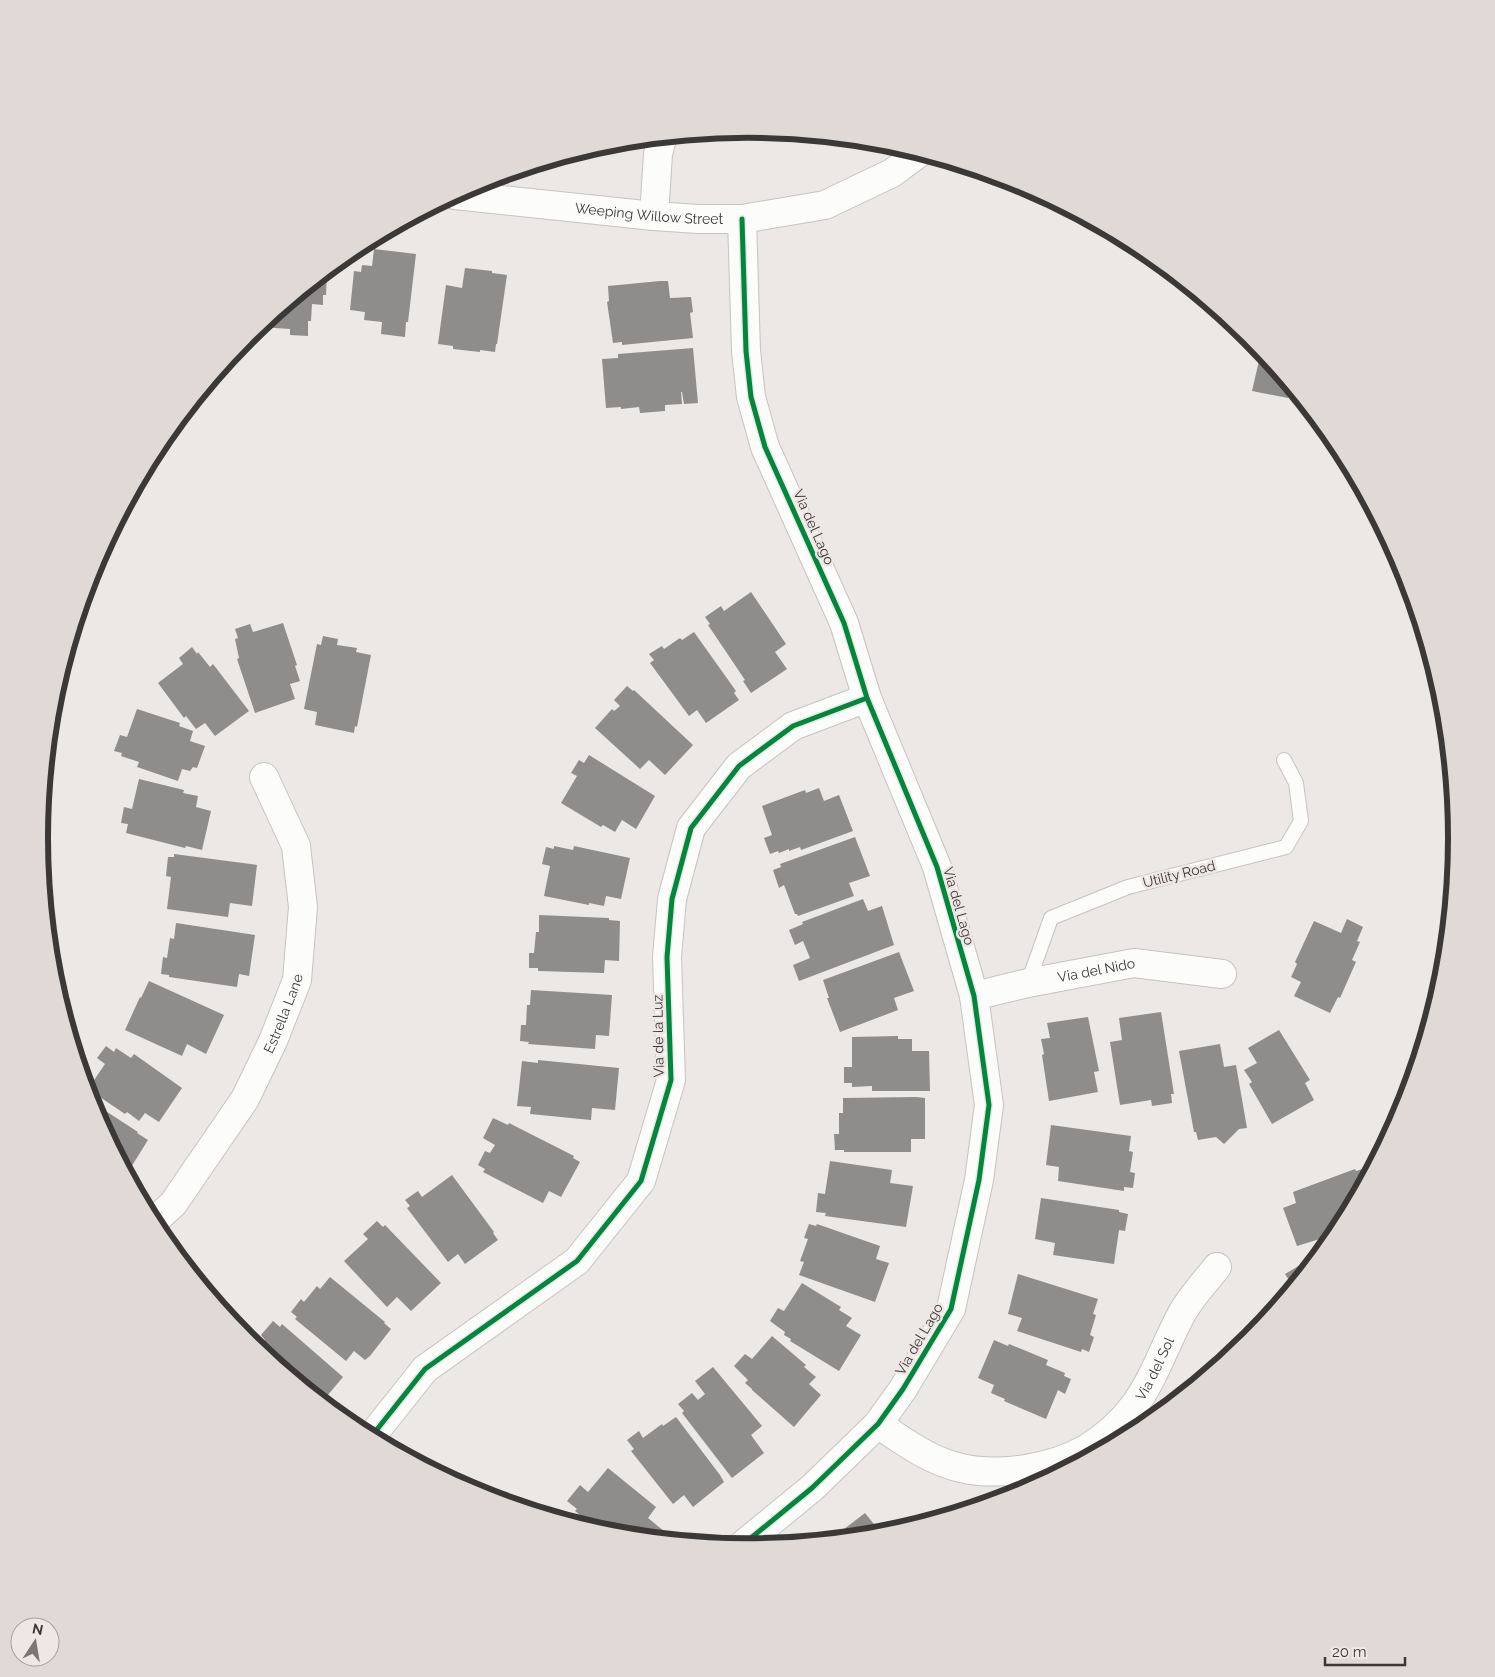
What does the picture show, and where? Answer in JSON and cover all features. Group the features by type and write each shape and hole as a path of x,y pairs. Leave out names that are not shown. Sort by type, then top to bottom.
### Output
{"street":[{"path":"654,216 658,154 661,144"},
{"name":"Weeping Willow Street","path":"470,197 654,216 742,219 825,205 892,173 913,158"},
{"name":"Via del Lago","path":"742,219 746,351 751,397 766,447 844,623 867,698 937,867 974,996 989,1105 979,1180 951,1309 903,1389 878,1424 812,1488 750,1538"},
{"name":"Via de la Luz","path":"375,1431 425,1369 577,1261 641,1181 671,1080 667,957 672,899 691,828 739,766 793,726 867,698"},
{"name":"Estrella Lane","path":"159,1217 173,1204 245,1099 276,1033 297,980 303,906 296,846 264,777"},
{"name":"Via del Nido","path":"974,996 1028,983 1134,963 1222,974"},
{"name":"Via del Sol","path":"878,1424 922,1453 962,1468 989,1471 1014,1470 1046,1464 1086,1448 1112,1429 1134,1406 1182,1313 1217,1267"}],"lane":[{"name":"Utility Road","path":"1028,983 1051,918 1128,887 1286,847 1301,821 1296,783 1284,760"}],"building":[{"path":"374,249 416,254 405,337 381,334 382,322 364,320 365,312 350,310 354,271 361,272 362,265 372,266"},
{"path":"465,268 507,275 495,352 453,349 453,346 438,344 446,285 462,288"},
{"path":"327,279 326,295 323,295 323,305 312,304 311,321 308,321 308,336 290,335 290,329 270,328"},
{"path":"668,281 670,298 691,297 693,312 690,313 693,338 622,345 622,342 613,343 607,302 609,301 608,286"},
{"path":"693,348 698,403 684,404 681,392 682,404 665,405 665,411 640,413 639,407 606,408 602,359 618,358 618,354"},
{"path":"1259,361 1290,396 1288,396 1288,398 1252,391"},
{"path":"751,592 786,644 775,652 787,669 751,693 743,681 745,680 708,625 710,624 705,617 721,606 724,611"},
{"path":"283,623 297,665 295,666 300,681 290,684 295,699 255,713 237,659 239,658 235,639 238,638 235,629 250,624 253,632"},
{"path":"694,632 736,691 734,693 739,700 706,723 697,710 689,716 650,663 654,660 649,654 662,646 664,649 680,638 682,640"},
{"path":"323,636 338,639 337,645 357,648 356,652 371,655 357,727 355,726 354,733 315,725 317,712 304,709 317,644 321,645"},
{"path":"192,647 210,667 213,664 249,711 215,736 205,723 196,729 186,716 184,718 158,683 183,664 179,658"},
{"path":"627,686 634,690 693,745 665,775 649,760 640,769 595,728 612,709 614,711 620,706 614,700"},
{"path":"137,709 180,723 179,726 193,731 190,741 205,746 197,768 193,767 190,771 182,769 178,781 137,767 139,762 121,756 122,753 114,751 120,735 127,737"},
{"path":"589,755 655,796 636,829 622,820 615,832 603,825 601,827 561,803 577,776 571,773 579,760 584,763"},
{"path":"139,779 184,790 183,793 198,796 196,807 211,811 202,850 186,846 185,848 126,833 128,824 121,823 124,807 132,809"},
{"path":"819,788 824,801 839,795 853,831 801,850 800,847 770,854 764,838 772,835 762,806 805,790 806,793"},
{"path":"855,837 870,876 849,883 854,896 798,916 795,914 784,885 779,888 773,870 781,867 780,864"},
{"path":"554,846 573,850 574,846 630,858 621,899 606,896 604,906 544,896 550,866 542,864 546,847 554,849"},
{"path":"174,854 257,865 252,906 230,903 228,917 167,909 171,877 166,876 168,857 174,857"},
{"path":"863,899 868,911 882,906 894,945 799,981 793,965 810,958 803,941 795,945 789,930 803,924 802,922"},
{"path":"539,915 609,918 609,920 620,921 619,961 605,960 604,973 538,971 538,968 529,968 529,953 534,953 536,932 539,932"},
{"path":"1347,919 1363,927 1357,941 1360,942 1352,960 1356,962 1340,998 1338,997 1330,1013 1294,996 1301,982 1291,977 1297,964 1295,962 1314,921 1341,933"},
{"path":"176,923 255,935 249,976 239,974 237,987 169,977 169,975 161,974 163,957 167,958 170,938 174,939"},
{"path":"899,952 914,991 894,998 898,1010 840,1032 827,998 829,998 823,980"},
{"path":"149,981 224,1015 206,1054 187,1044 182,1056 125,1030"},
{"path":"531,990 612,995 609,1036 596,1035 595,1049 528,1044 529,1042 520,1041 521,1025 526,1025 527,1005 530,1005"},
{"path":"1161,1012 1174,1094 1171,1094 1172,1103 1152,1106 1151,1100 1120,1105 1110,1042 1122,1040 1119,1018"},
{"path":"1088,1017 1099,1071 1094,1072 1098,1092 1049,1101 1041,1039 1050,1038 1047,1023"},
{"path":"1279,1030 1310,1080 1305,1083 1314,1100 1272,1124 1249,1084 1252,1082 1244,1070 1257,1063 1248,1048"},
{"path":"898,1036 898,1039 912,1039 912,1051 929,1051 930,1091 872,1091 872,1086 852,1087 852,1083 844,1083 844,1067 852,1067 852,1037"},
{"path":"1220,1044 1224,1067 1236,1065 1247,1128 1239,1129 1224,1144 1216,1137 1198,1140 1196,1132 1194,1132 1179,1051"},
{"path":"106,1046 114,1052 116,1048 131,1058 134,1054 182,1088 159,1122 145,1113 139,1121 97,1095 92,1083 105,1064 97,1058"},
{"path":"538,1060 619,1068 615,1110 592,1108 591,1120 530,1114 531,1107 517,1106 522,1061 538,1063"},
{"path":"843,1098 925,1098 925,1139 911,1139 911,1152 844,1152 844,1150 835,1150 834,1134 839,1134 839,1113 843,1113"},
{"path":"102,1109 138,1132 148,1140 130,1168"},
{"path":"493,1118 508,1125 509,1123 574,1156 573,1158 580,1162 561,1197 549,1191 543,1203 483,1172 485,1169 478,1165 485,1151 490,1153 495,1145 483,1138"},
{"path":"1051,1125 1131,1136 1129,1151 1133,1152 1130,1172 1135,1173 1133,1188 1124,1187 1124,1191 1058,1181 1059,1167 1046,1165"},
{"path":"830,1161 892,1170 890,1183 913,1186 906,1227 825,1216 826,1213 816,1212 818,1193 825,1194"},
{"path":"1365,1168 1354,1189 1322,1238 1297,1246 1283,1208 1296,1203 1293,1192 1355,1169 1356,1171"},
{"path":"452,1175 498,1240 465,1264 458,1254 448,1262 407,1208 410,1206 405,1200 418,1191 422,1197"},
{"path":"1041,1198 1119,1210 1119,1212 1128,1214 1125,1231 1119,1230 1114,1264 1053,1255 1055,1243 1035,1239"},
{"path":"377,1221 383,1227 385,1225 441,1283 411,1311 397,1297 387,1307 344,1261 368,1239 363,1234"},
{"path":"809,1224 816,1226 817,1224 880,1246 876,1259 889,1263 875,1302 799,1275 804,1262 800,1261 808,1239 804,1238"},
{"path":"1305,1262 1290,1281 1285,1274"},
{"path":"1018,1274 1098,1299 1093,1314 1096,1315 1090,1335 1094,1337 1089,1352 1082,1349 1081,1352 1017,1331 1022,1318 1008,1314"},
{"path":"330,1277 391,1329 365,1360 354,1351 346,1361 295,1319 297,1317 291,1312 301,1299 304,1302 317,1286 320,1289"},
{"path":"802,1283 841,1307 839,1310 852,1318 846,1326 861,1335 839,1371 790,1341 791,1339 784,1335 785,1332 770,1321 778,1308 784,1311"},
{"path":"273,1321 280,1327 282,1324 343,1377 326,1397 286,1365 263,1342 265,1340 261,1335"},
{"path":"772,1336 806,1365 804,1367 816,1377 809,1384 821,1395 794,1427 745,1383 748,1380 734,1366 745,1354 752,1359"},
{"path":"994,1340 1048,1360 1046,1365 1065,1373 1064,1376 1071,1379 1065,1394 1058,1390 1046,1419 1004,1401 1005,1399 991,1393 994,1385 978,1378"},
{"path":"713,1367 762,1426 751,1435 764,1453 732,1478 682,1413 684,1411 678,1404 692,1393 698,1400 705,1394 695,1381"},
{"path":"676,1417 724,1482 693,1507 684,1495 673,1504 631,1451 634,1449 627,1440 639,1431 643,1438 662,1424 663,1426"},
{"path":"608,1468 656,1507 648,1518 665,1532 656,1533 585,1519 575,1511 577,1509 567,1501 580,1485 588,1492"},
{"path":"865,1513 876,1526 839,1533"},
{"path":"928,1515 916,1518 917,1516"}],"cycle path":[{"path":"742,219 746,351 751,397 765,447 844,623 867,698 937,867 974,996 989,1105 979,1180 951,1309 903,1389 878,1424 812,1488 751,1538"},
{"path":"375,1431 425,1369 577,1261 641,1181 671,1080 667,957 672,899 691,828 739,766 793,726 867,698"}]}
